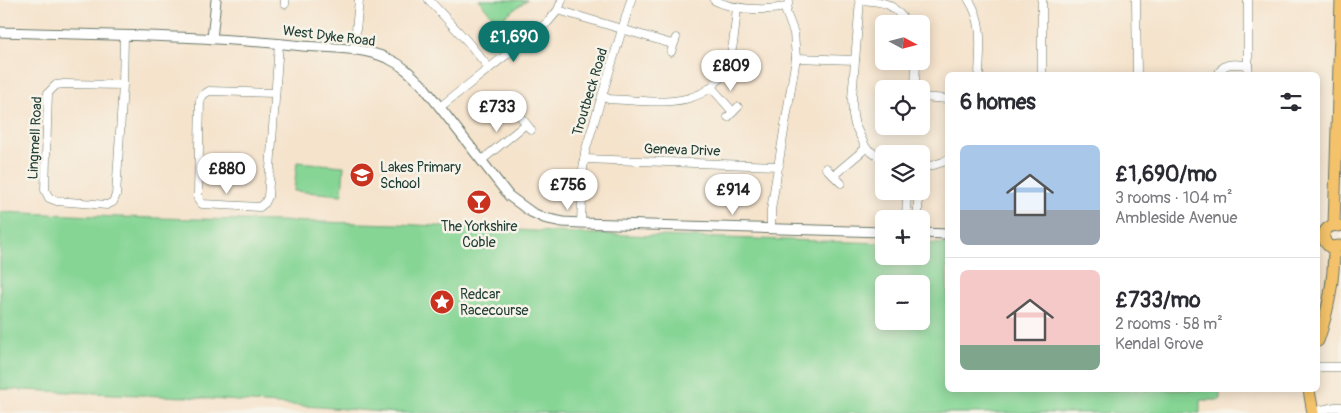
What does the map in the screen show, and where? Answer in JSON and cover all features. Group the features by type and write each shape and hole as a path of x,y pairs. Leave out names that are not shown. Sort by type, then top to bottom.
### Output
{"main road":[{"path":"1320,335 1326,316 1334,259 1338,247 1327,245 1320,238 1327,228 1338,226 1340,0"},
{"path":"1308,392 1313,413"}],"street":[{"path":"212,39 216,0"},
{"path":"354,51 359,0"},
{"path":"429,0 489,68"},
{"path":"440,107 548,22 558,10 562,0"},
{"name":"Troutbeck Road","path":"582,223 584,159 631,0"},
{"path":"714,0 726,5 768,10 787,3 794,32 796,58 771,210 771,229"},
{"path":"875,154 866,148 855,125 853,116 852,98 860,0 890,5 897,9 901,15"},
{"path":"969,0 980,26 979,72"},
{"path":"1136,0 1138,72"},
{"path":"1248,0 1248,72"},
{"path":"1042,72 1043,2"},
{"path":"602,96 609,99 680,101 698,96 711,87 726,69 733,43 737,7"},
{"path":"558,10 673,45"},
{"name":"West Dyke Road","path":"0,32 212,39 279,43 374,54 390,59 408,71 440,107 509,196 531,212 552,220 582,223 875,232"},
{"name":"Lingmell Road","path":"123,85 64,84 56,85 48,93 45,190 49,198 57,201 107,205 113,202 116,195 123,85 124,36"},
{"path":"275,93 209,91 203,95 200,101 198,193 198,199 202,204 260,207 268,197 279,43"},
{"path":"796,58 855,60"},
{"path":"1219,72 1220,68 1226,64 1248,65"},
{"path":"711,87 733,112"},
{"path":"930,98 945,99"},
{"path":"482,160 529,127 520,116"},
{"path":"834,175 866,148"},
{"name":"Geneva Drive","path":"584,159 778,166"},
{"path":"930,166 945,161"},
{"path":"826,168 841,183"},
{"path":"930,233 945,234"},
{"path":"1320,367 1341,367"},
{"path":"1313,413 1334,406 1341,407"}],"green space":[{"path":"479,0 527,0 497,22"},
{"path":"297,162 344,166 342,195 294,191"},
{"name":"Redcar Racecourse","path":"0,212 397,224 595,234 875,243 875,265 930,265 930,243 945,244 945,392 1220,392 1220,400 1200,400 1200,413 397,413 185,397 0,389"}],"place":[{"name":"Lakes Primary School","path":"362,175"},
{"name":"The Yorkshire Coble","path":"479,202"},
{"name":"Redcar Racecourse","path":"442,302"}]}
